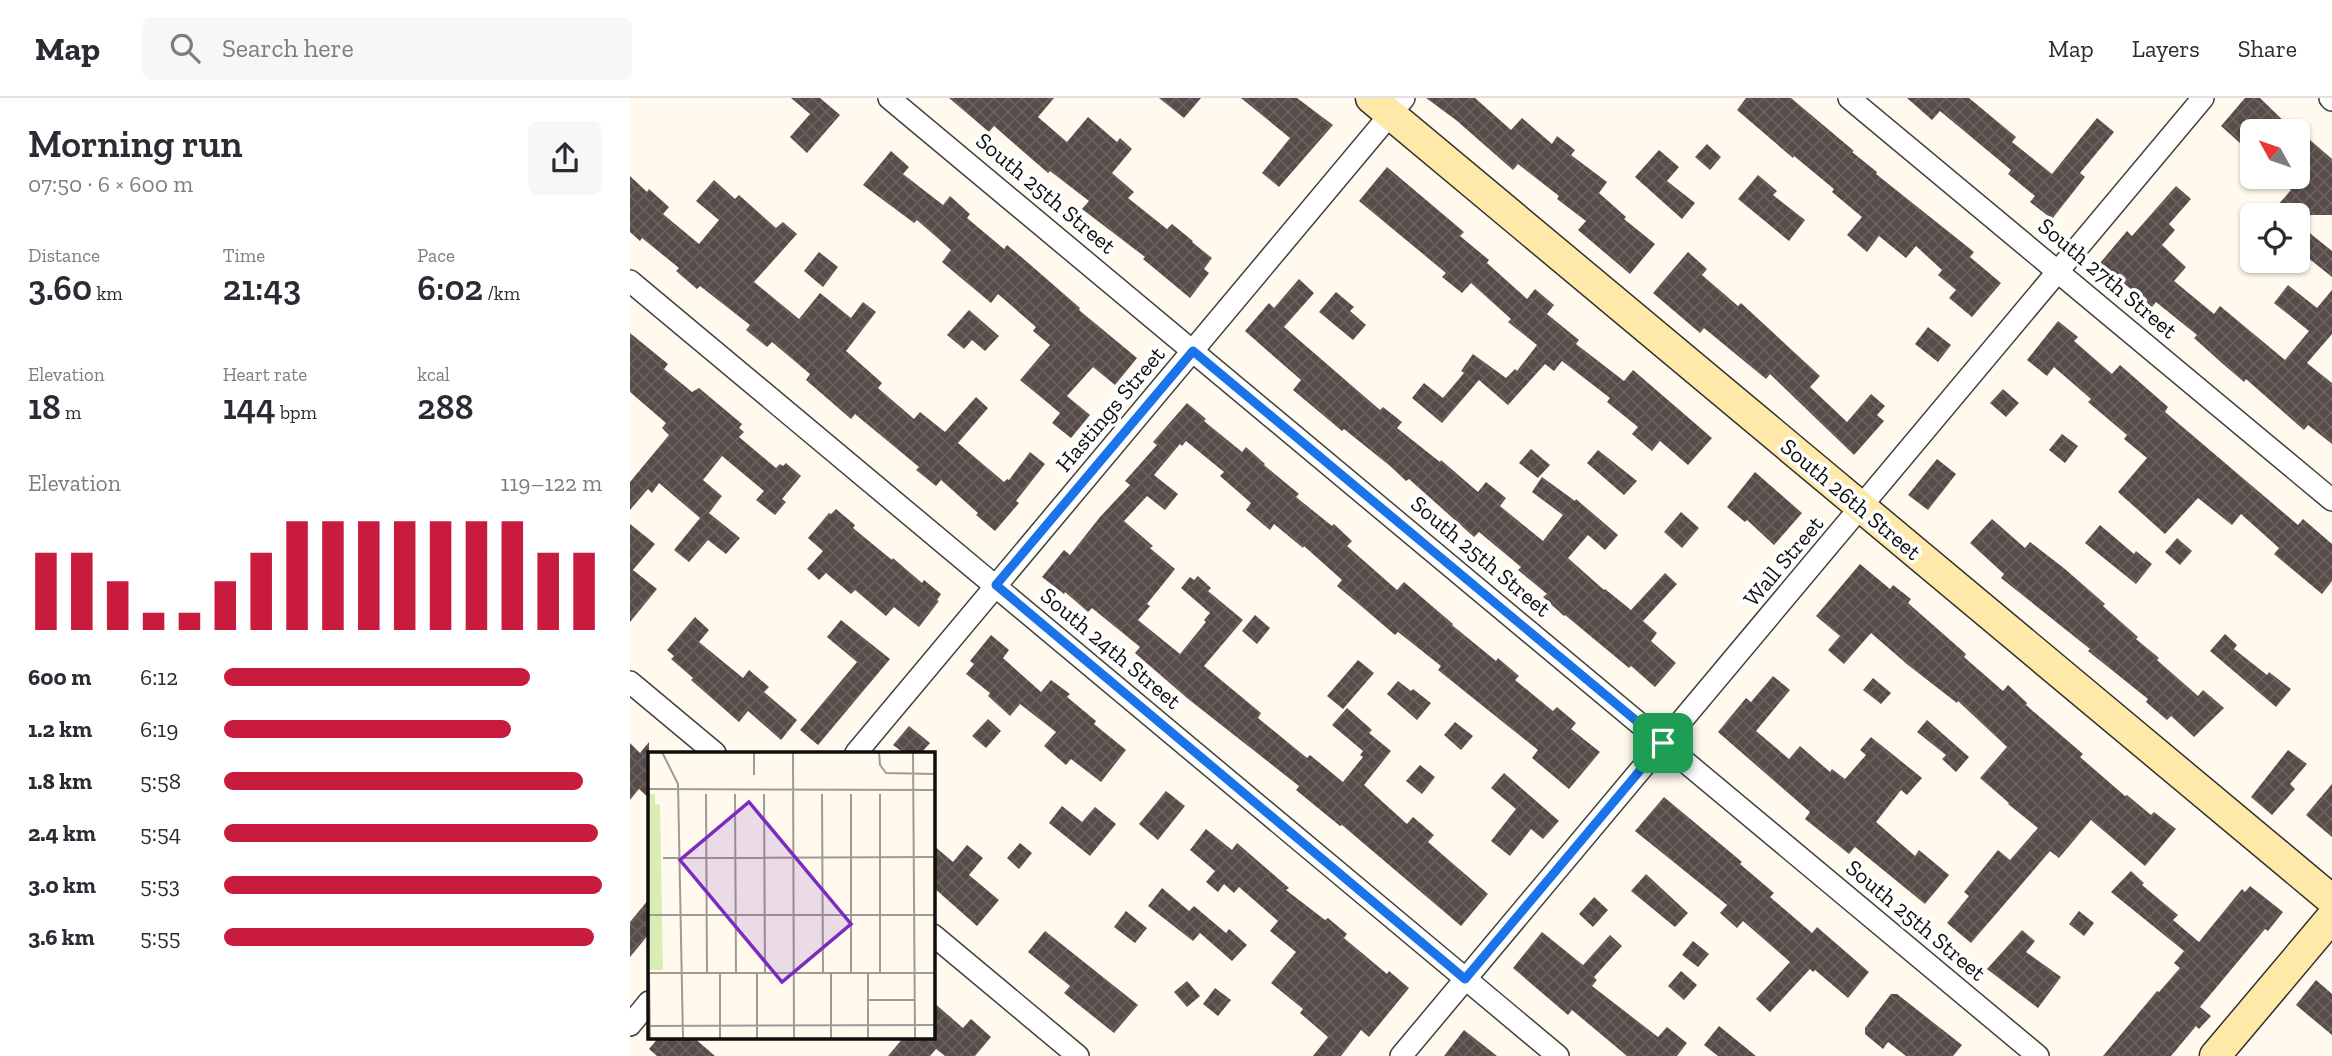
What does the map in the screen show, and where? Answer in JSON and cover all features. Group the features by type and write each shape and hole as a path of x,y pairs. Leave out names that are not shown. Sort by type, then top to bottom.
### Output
{"street":[{"name":"South 25th Street","path":"890,98 2038,1056"},
{"name":"South 27th Street","path":"1849,98 2332,499"},
{"name":"Wall Street","path":"1401,1056 2203,98"},
{"name":"Hastings Street","path":"857,752 1193,351 1388,103"},
{"name":"South 26th Street","path":"1388,103 1861,508 2332,900"},
{"name":"South 24th Street","path":"630,281 1558,1056"},
{"path":"630,682 714,752"},
{"path":"2215,1056 2332,917"},
{"path":"934,936 1078,1056"},
{"path":"630,1025 648,1003"}],"building":[{"path":"791,98 820,98 840,115 807,153 790,137 810,114"},
{"path":"949,98 1054,98 1038,117 1067,142 1088,117 1117,142 1120,138 1132,149 1112,173 1134,192 1128,198 1167,229 1172,224 1212,258 1204,269 1209,273 1190,298 1143,259 1145,257 1082,209 1089,201 1050,171 1048,173 994,126 989,132"},
{"path":"1159,98 1201,98 1184,118"},
{"path":"1241,98 1297,98 1333,125 1279,187 1262,173 1290,138"},
{"path":"1426,98 1475,98 1511,130 1522,118 1552,144 1557,136 1575,150 1571,155 1607,182 1599,193 1626,217 1624,219 1655,244 1630,274 1578,230 1586,221 1557,199 1559,196 1518,164 1513,170 1456,120"},
{"path":"1746,98 1791,98 1854,151 1852,152 1877,172 1876,174 1974,252 1970,257 2001,283 1972,317 1949,298 1956,290 1938,275 1942,270 1916,246 1906,258 1879,236 1867,252 1847,235 1862,217 1832,192 1834,189 1737,110"},
{"path":"1907,98 1969,98 2016,137 2012,142 2052,174 2097,118 2114,132 2080,173 2085,177 2052,219 2030,202 2035,196 2008,174 2011,170 1940,111 1932,120"},
{"path":"2245,98 2260,98 2282,119 2240,119 2240,143 2221,126"},
{"path":"2310,140 2332,159 2332,215 2310,215 2310,203 2280,203 2291,190 2310,189"},
{"path":"1707,144 1721,157 1710,170 1695,157"},
{"path":"1659,150 1679,167 1667,181 1695,203 1682,219 1635,177"},
{"path":"891,151 909,167 903,174 943,205 950,196 970,214 967,218 1004,249 1007,245 1137,358 1115,385 1093,367 1067,396 1090,415 1071,438 1052,423 1060,413 1020,380 1050,345 1033,331 1036,327 998,294 991,303 942,262 951,250 917,220 914,223 863,185"},
{"path":"1387,167 1464,232 1460,236 1489,260 1487,263 1527,299 1535,289 1554,305 1547,314 1579,340 1576,344 1624,381 1633,370 1712,438 1688,465 1660,441 1652,451 1632,434 1638,427 1607,402 1610,398 1562,361 1554,371 1545,364 1508,405 1479,380 1442,423 1412,398 1424,383 1443,398 1464,373 1461,371 1473,354 1506,378 1515,369 1517,371 1537,345 1508,322 1511,319 1471,283 1462,293 1442,277 1446,273 1359,201"},
{"path":"1758,175 1777,191 1773,195 1805,220 1789,241 1738,199"},
{"path":"630,176 669,207 663,214 699,244 719,220 696,201 714,180 735,199 739,195 776,228 783,222 797,234 754,282 799,319 820,293 851,318 863,302 876,312 846,351 882,383 878,388 914,419 920,412 945,432 976,397 988,408 958,443 1004,482 1009,480 1030,452 1045,464 1016,501 1019,503 995,531 941,480 936,486 916,470 919,467 855,414 851,419 806,380 810,374 772,342 767,347 746,330 750,325 700,286 697,289 676,271 679,268 642,238 640,241 630,232"},
{"path":"2176,186 2191,199 2169,224 2175,230 2162,245 2186,267 2174,281 2214,314 2220,306 2285,360 2309,331 2274,303 2288,285 2317,308 2332,290 2332,334 2307,363 2332,383 2332,444 2308,425 2304,430 2246,379 2244,382 2223,364 2194,338 2197,335 2156,302 2152,307 2100,263 2127,231 2132,236"},
{"path":"2310,233 2332,251 2332,277 2310,259"},
{"path":"819,252 838,267 823,287 804,271"},
{"path":"1688,252 1707,269 1702,275 1738,306 1741,303 1820,376 1810,387 1847,422 1871,394 1885,406 1877,415 1884,421 1854,455 1770,374 1766,379 1704,328 1700,333 1653,293"},
{"path":"1299,279 1314,293 1284,327 1380,410 1383,407 1402,422 1397,428 1440,462 1441,460 1478,492 1486,482 1506,498 1500,506 1543,541 1563,515 1532,492 1542,477 1575,501 1576,499 1618,535 1605,550 1588,535 1568,558 1631,610 1665,573 1677,584 1643,621 1657,633 1651,641 1676,663 1655,687 1564,616 1543,597 1547,594 1518,570 1521,567 1479,532 1474,537 1409,479 1406,481 1293,390 1301,380 1245,331 1269,303 1274,308"},
{"path":"1336,292 1354,307 1350,311 1366,325 1353,340 1319,312"},
{"path":"969,310 999,336 985,351 972,340 964,349 947,335"},
{"path":"2058,321 2078,337 2074,341 2112,374 2120,365 2168,407 2165,412 2298,525 2303,519 2332,544 2332,581 2322,594 2274,554 2279,548 2241,514 2232,525 2198,498 2165,534 2118,492 2147,458 2124,439 2127,435 2088,402 2091,399 2054,367 2047,376 2027,360"},
{"path":"1928,327 1951,345 1938,362 1915,344"},
{"path":"630,333 668,364 664,369 692,392 699,388 742,424 739,428 744,432 739,437 776,468 786,463 801,476 782,499 786,502 775,515 756,500 764,491 722,456 703,480 722,496 709,513 740,538 726,554 708,540 689,562 674,550 700,518 659,483 652,493 648,489 630,510 630,482 669,435 662,428 666,423 630,392"},
{"path":"2003,389 2019,403 2006,417 1990,403"},
{"path":"1187,403 1206,419 1204,421 1242,452 1246,447 1299,494 1296,497 1332,526 1334,524 1352,541 1347,546 1397,590 1404,582 1496,661 1498,658 1519,676 1515,680 1553,711 1557,707 1576,723 1571,729 1600,752 1569,789 1532,758 1538,750 1438,670 1441,666 1398,632 1395,635 1337,586 1342,580 1304,546 1303,548 1274,524 1270,530 1246,510 1251,503 1220,476 1224,472 1186,441 1182,446 1180,444 1154,475 1178,494 1165,510 1147,496 1124,521 1175,569 1147,604 1150,606 1138,620 1180,654 1210,613 1181,588 1190,577 1194,580 1198,576 1211,588 1208,591 1243,620 1204,666 1261,713 1258,718 1307,758 1310,755 1343,782 1363,757 1360,755 1363,751 1332,725 1347,708 1372,730 1369,733 1391,751 1364,785 1407,824 1413,817 1434,835 1428,842 1488,894 1461,926 1342,825 1296,790 1299,786 1187,698 1135,653 1140,647 1092,608 1088,612 1042,577 1064,550 1070,555 1130,485 1125,481 1157,445 1153,442"},
{"path":"2062,434 2078,446 2065,463 2049,450"},
{"path":"1531,449 1550,465 1538,478 1519,463"},
{"path":"1598,450 1637,481 1624,495 1587,463"},
{"path":"1937,459 1956,474 1928,510 1908,495"},
{"path":"1755,472 1802,513 1774,545 1747,520 1745,522 1727,507"},
{"path":"836,509 855,525 853,528 892,560 893,558 922,583 924,580 941,594 937,600 939,601 919,627 894,607 886,616 855,590 851,594 826,573 819,580 807,569 823,551 808,538 829,513"},
{"path":"1681,512 1699,528 1682,548 1664,532"},
{"path":"1992,519 2025,548 2030,542 2065,569 2105,604 2103,606 2138,637 2136,639 2159,658 2157,660 2198,696 2203,690 2224,708 2194,737 2171,716 2167,720 2146,702 2148,699 2088,651 2090,649 2001,578 2004,574 1970,543"},
{"path":"630,524 655,544 633,570 657,589 630,622"},
{"path":"2100,525 2134,554 2136,551 2152,564 2136,584 2085,543"},
{"path":"2177,538 2192,551 2180,565 2165,552"},
{"path":"1860,564 1890,589 1893,585 1911,599 1908,603 1966,654 1964,657 2003,691 2008,685 2026,705 2083,754 2080,757 2125,796 2151,815 2154,812 2176,829 2145,866 2091,820 2059,858 2050,851 1971,943 1947,923 1969,896 1964,892 1998,850 2010,860 2038,828 1980,778 2007,747 1958,701 1957,703 1908,665 1871,633 1844,664 1828,650 1840,636 1816,616"},
{"path":"1255,615 1270,628 1257,644 1242,631"},
{"path":"695,617 709,630 699,642 743,678 749,670 769,687 764,692 797,720 781,740 748,711 739,722 671,659 674,656 667,650"},
{"path":"841,620 890,659 818,745 800,730 857,662 827,637"},
{"path":"2225,634 2237,645 2234,649 2267,675 2269,672 2291,689 2276,707 2210,651"},
{"path":"991,635 1009,650 1003,658 1041,692 1051,680 1070,694 1067,697 1096,721 1094,724 1126,750 1101,782 1071,759 1066,765 1044,746 1056,732 1020,704 1010,716 988,696 990,693 966,674 974,664 970,661"},
{"path":"1358,660 1374,673 1343,709 1327,696"},
{"path":"1773,676 1790,690 1756,731 1789,759 1800,746 1830,772 1832,769 1845,779 1866,755 1860,750 1871,737 1922,778 1907,795 1901,790 1876,822 1915,856 1919,850 1949,875 1925,904 1855,847 1849,854 1805,819 1810,812 1718,732 1746,698 1751,702"},
{"path":"1873,678 1891,693 1881,704 1863,690"},
{"path":"1398,681 1431,703 1417,720 1387,694"},
{"path":"988,719 1001,731 986,748 972,736"},
{"path":"1927,720 1969,757 1956,772 1942,759 1946,755 1917,732"},
{"path":"1455,722 1473,736 1461,750 1444,735"},
{"path":"909,726 930,743 922,752 903,752 893,745"},
{"path":"649,742 648,797 639,789 630,800 630,743 640,753"},
{"path":"2288,750 2307,764 2290,784 2295,789 2272,815 2251,797"},
{"path":"1420,765 1435,777 1422,794 1406,781"},
{"path":"1504,773 1559,821 1543,839 1531,829 1510,856 1491,841 1516,809 1491,788"},
{"path":"2332,784 2332,837 2306,815"},
{"path":"1166,791 1185,806 1158,840 1139,824"},
{"path":"1664,797 1742,862 1740,864 1774,893 1770,897 1812,933 1817,927 1869,972 1848,998 1815,970 1813,972 1810,969 1770,1012 1756,999 1790,962 1743,921 1737,928 1720,913 1727,905 1635,831"},
{"path":"1062,806 1082,822 1095,807 1116,824 1090,856 1049,823"},
{"path":"1206,829 1232,850 1237,843 1289,888 1286,890 1325,920 1328,918 1347,934 1344,938 1387,974 1389,971 1409,988 1369,1037 1361,1030 1341,1056 1313,1056 1328,1037 1300,1013 1303,1009 1271,983 1296,952 1270,931 1278,921 1239,887 1234,893 1224,884 1218,892 1206,882 1215,871 1190,850"},
{"path":"1020,843 1032,853 1019,869 1007,858"},
{"path":"967,845 983,858 969,875 999,900 977,926 934,888 934,846 953,862"},
{"path":"2131,871 2144,883 2142,885 2178,915 2173,920 2199,942 2242,889 2245,892 2250,886 2283,912 2268,931 2265,929 2200,1007 2211,1016 2199,1029 2196,1026 2171,1056 2103,1056 2157,991 2159,992 2180,968 2174,963 2184,951 2111,892"},
{"path":"1646,874 1688,913 1675,927 1631,891"},
{"path":"1162,888 1189,911 1194,906 1226,933 1229,929 1247,945 1232,961 1200,933 1193,941 1148,906"},
{"path":"1594,897 1608,910 1593,927 1579,914"},
{"path":"648,900 648,935 630,957 630,922"},
{"path":"1126,911 1147,928 1135,943 1114,927"},
{"path":"2079,911 2094,923 2084,936 2069,924"},
{"path":"2022,930 2035,941 2026,952 2061,977 2038,1008 1987,969"},
{"path":"1045,931 1138,1005 1114,1033 1064,993 1070,986 1028,952"},
{"path":"1542,932 1583,965 1610,935 1622,946 1594,977 1597,980 1592,986 1658,1037 1667,1027 1687,1043 1677,1056 1627,1056 1572,1010 1568,1015 1513,968"},
{"path":"1693,941 1709,954 1698,967 1682,955"},
{"path":"1681,971 1697,985 1684,1000 1668,986"},
{"path":"2316,980 2332,994 2332,1035 2296,1005"},
{"path":"1187,981 1200,996 1187,1007 1174,992"},
{"path":"1215,988 1231,1000 1218,1016 1203,1004"},
{"path":"1891,994 1897,994 1962,1045 1953,1056 1906,1056 1888,1042 1883,1049 1865,1034 1865,1028"},
{"path":"934,1003 963,1028 971,1019 991,1037 975,1056 945,1056 936,1049 930,1056 888,1056 903,1038 934,1038"},
{"path":"1719,1026 1756,1056 1718,1056 1704,1045"},
{"path":"1464,1030 1497,1056 1444,1056"},
{"path":"658,1038 694,1038 715,1056 657,1056 649,1049"}],"route":[{"path":"1193,351 1663,743 1465,979 996,585 1193,351"}]}
